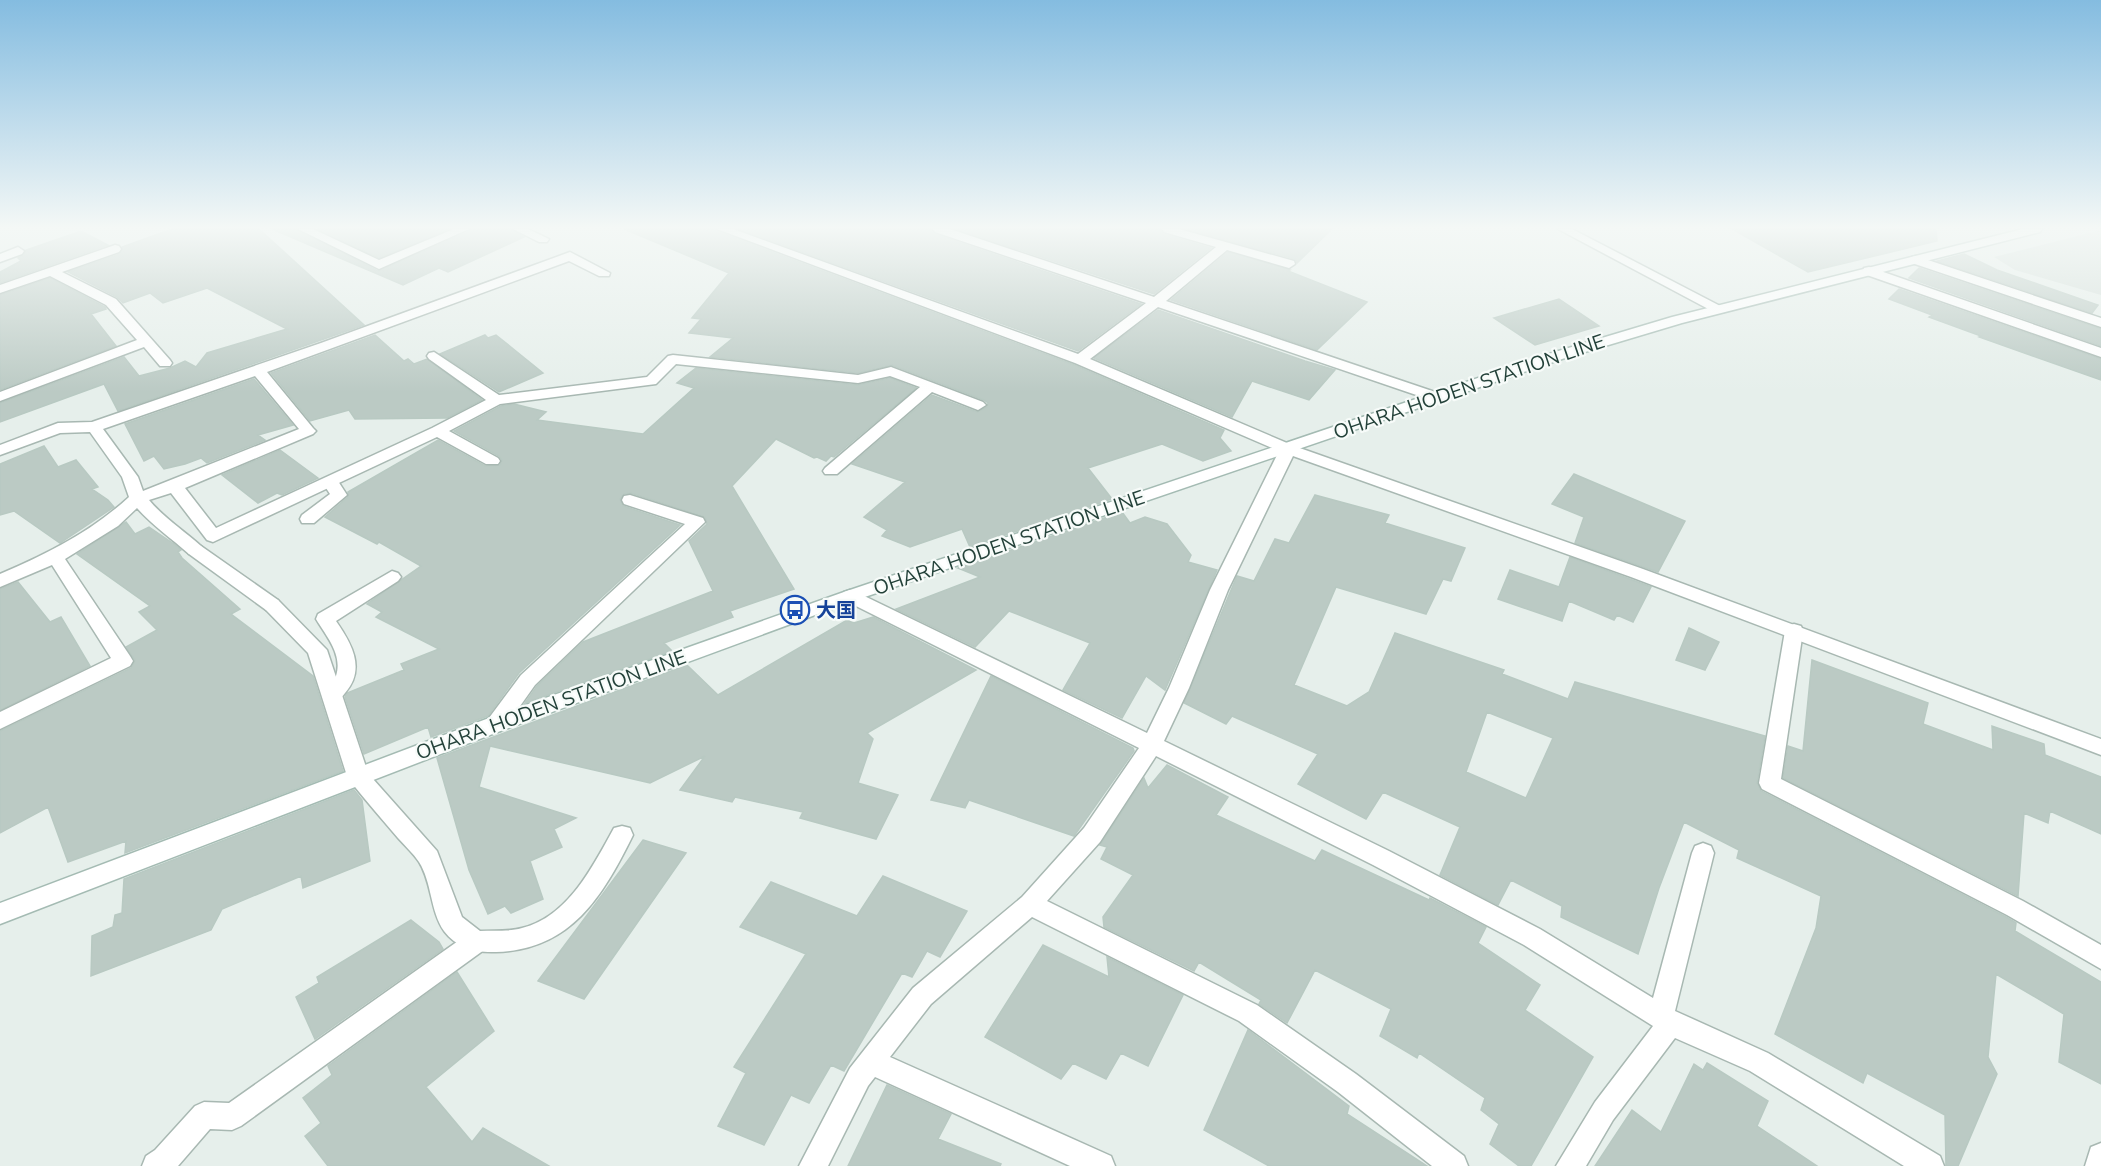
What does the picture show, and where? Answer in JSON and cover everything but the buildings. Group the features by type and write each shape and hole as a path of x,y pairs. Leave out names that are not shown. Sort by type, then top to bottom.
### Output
{"street":[{"path":"0,289 17,283"},
{"path":"74,283 111,302 165,363"},
{"path":"0,450 58,428 93,427 257,369 483,283"},
{"path":"871,283 1080,360 1288,449 1794,631 2101,747"},
{"path":"1105,283 1436,397"},
{"path":"1080,360 1179,283"},
{"path":"1669,283 1719,309"},
{"name":"OHARA HODEN STATION LINE","path":"0,914 496,724 850,596 1560,355 1719,309 1820,283"},
{"path":"1904,283 2101,353"},
{"path":"1985,283 2101,323"},
{"path":"0,397 146,341"},
{"path":"434,356 496,400"},
{"path":"175,486 213,536 437,431 496,400 651,381 673,359 858,379 891,371 978,405"},
{"path":"0,581 55,557 112,522 138,498 175,486 308,431 257,369"},
{"path":"831,471 930,386"},
{"path":"93,427 130,477 138,498 158,521 272,605 317,650 358,776 429,858 453,924 476,942"},
{"path":"437,431 492,461"},
{"path":"813,1166 860,1077 922,996 1029,904 1092,835 1152,744 1179,688 1218,590 1288,449"},
{"path":"308,519 339,495 330,482"},
{"path":"496,724 528,680 698,522 630,500"},
{"path":"0,721 123,661 55,557"},
{"path":"332,695 344,684 348,657 325,619 392,577"},
{"path":"850,596 1381,858 1522,932 1666,1020 1759,1062 1930,1166"},
{"path":"1794,631 1770,783 2015,908 2101,958"},
{"path":"162,1164 204,1115 232,1117 476,942 521,939 556,924 581,902 622,835"},
{"path":"1570,1166 1604,1111 1666,1020 1703,853"},
{"path":"1029,904 1248,1013 1347,1083 1454,1166"},
{"path":"871,1062 1101,1166"},
{"path":"2099,1166 2101,1157"}],"shaded area":[{"path":"2061,283 2101,283 2101,295"}],"place":[{"name":"大国","path":"795,610"}]}
